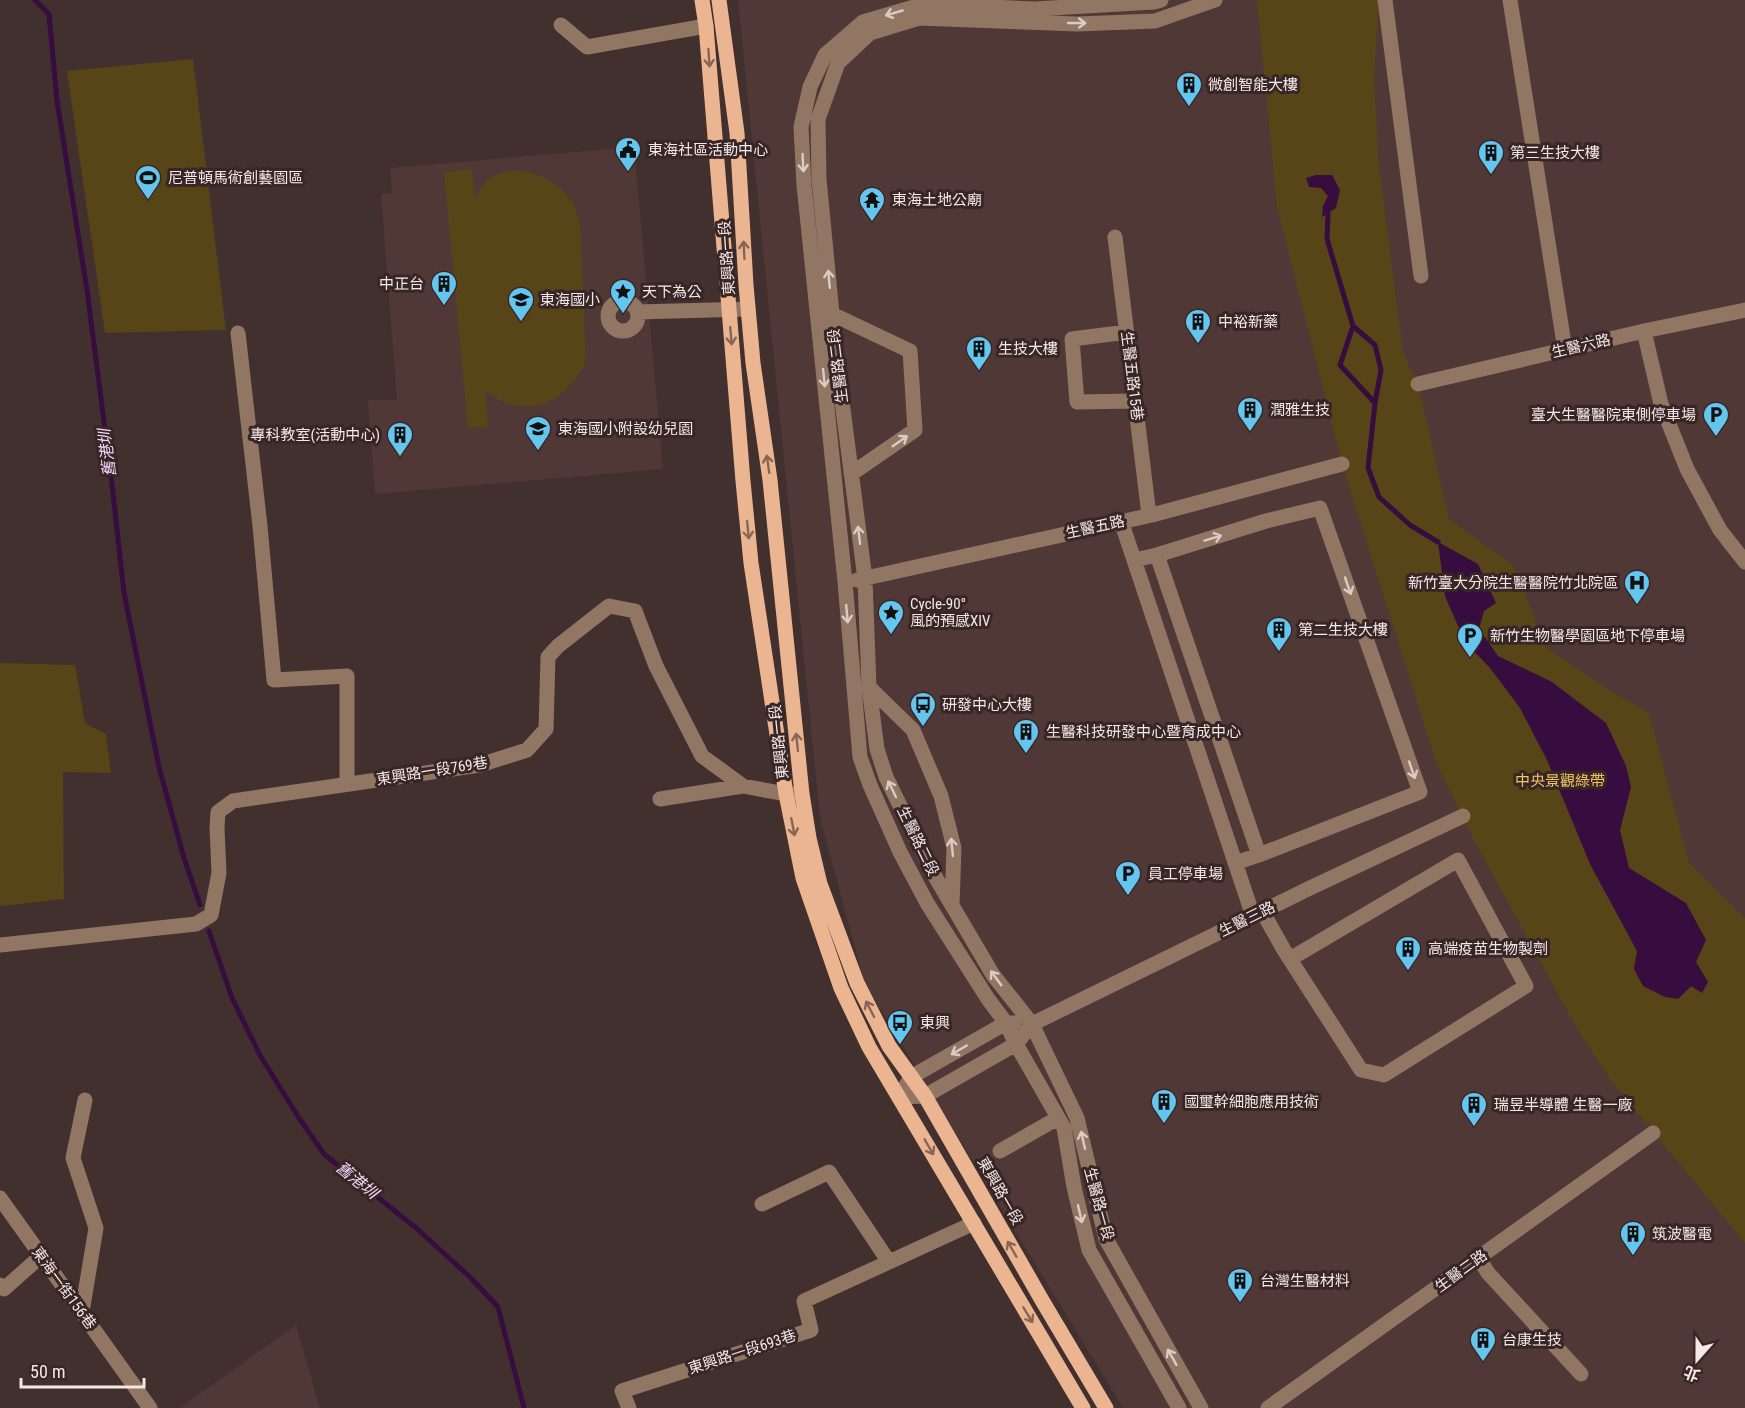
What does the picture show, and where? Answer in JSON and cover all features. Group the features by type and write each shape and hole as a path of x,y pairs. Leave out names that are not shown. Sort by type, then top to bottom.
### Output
{"main road":[{"name":"東興路一段","path":"702,0 752,563 786,794 803,878 841,988 869,1047 1083,1408"},
{"name":"東興路一段","path":"719,0 737,133 753,363 770,480 802,794 820,884 857,983 889,1046 925,1096 1106,1408"}],"street":[{"name":"生醫路二段","path":"1016,1044 1006,1023 988,999 927,903 900,852 860,757 845,582 804,184 801,127 810,87 825,55 863,22 924,4 1035,5 1161,0"},
{"name":"生醫路二段","path":"1032,1024 993,975 933,873 886,777 877,749 869,687 865,579 832,314 819,179 818,119 838,63 870,33 919,18 1077,24 1155,21 1215,0"},
{"path":"1385,0 1422,276"},
{"path":"1510,0 1565,350"},
{"path":"1003,3 1019,22 1035,5"},
{"path":"561,25 587,47 706,26"},
{"name":"生醫五路15巷","path":"1115,237 1148,507 1152,515"},
{"path":"637,312 748,309"},
{"name":"生醫六路","path":"1418,384 1644,331 1745,310"},
{"path":"832,314 910,351 915,430 851,474"},
{"path":"1644,331 1661,404 1688,469 1720,530 1745,561"},
{"path":"1127,332 1072,339 1077,402 1136,401"},
{"path":"238,333 260,526 274,680 347,676 347,784"},
{"name":"生醫五路","path":"845,582 1152,515 1342,464"},
{"path":"1134,560 1266,521 1320,508 1420,792 1235,863"},
{"path":"1121,521 1235,863 1258,914 1290,959 1361,1070 1384,1075 1526,986 1458,860 1290,959"},
{"path":"1157,555 1259,855"},
{"name":"東興路一段769巷","path":"0,945 196,924 211,915 219,873 218,812 233,801 480,765 527,750 546,729 548,657 558,646 609,606 635,611 656,666 702,756 742,786 786,794 802,794"},
{"path":"869,687 913,730 941,796 954,848 952,905"},
{"path":"660,798 742,786"},
{"name":"生醫三路","path":"1032,1024 1463,816"},
{"path":"899,1097 911,1077 1006,1023 1032,1024"},
{"path":"899,1097 925,1096 1016,1044 1032,1024"},
{"name":"生醫路一段","path":"1032,1024 1077,1118 1106,1239 1201,1408"},
{"name":"生醫路一段","path":"1016,1044 1064,1128 1074,1187 1089,1250 1179,1408"},
{"path":"82,1312 96,1228 74,1158 85,1100"},
{"path":"1000,1151 1058,1118"},
{"name":"生醫二路","path":"1268,1408 1653,1133"},
{"path":"762,1204 829,1172 890,1262"},
{"name":"東海一街156巷","path":"0,1198 150,1408"},
{"name":"東興路一段693巷","path":"629,1408 622,1391 811,1330 804,1301 974,1223"},
{"path":"0,1285 4,1289 41,1256"},
{"path":"1479,1258 1488,1273 1581,1374"}],"shaded area":[{"path":"738,0 1745,0 1745,1408 1123,1408 865,984 820,818"},
{"name":"東海國小","path":"634,147 663,469 375,494 368,400 397,400 381,194 392,193 390,168"},
{"path":"1316,175 1332,175 1340,190 1336,208 1322,217 1323,206 1328,196 1321,188 1309,187 1306,178"},
{"path":"1438,542 1478,564 1496,603 1484,611 1479,629 1498,656 1552,682 1606,723 1626,766 1631,787 1620,830 1629,868 1686,903 1706,940 1696,962 1708,982 1702,993 1691,986 1678,999 1665,997 1643,986 1634,969 1637,951 1590,864 1547,760 1520,708 1490,668 1465,642 1445,596"},
{"path":"296,1325 320,1408 180,1408"}],"green space":[{"name":"中央景觀綠帶","path":"1257,0 1379,0 1374,79 1379,167 1403,352 1418,384 1449,519 1513,565 1547,648 1606,688 1649,713 1689,863 1745,918 1745,1243 1612,1082 1580,1034 1475,842 1437,765 1342,464 1277,207"},
{"name":"尼普頓馬術創藝園區","path":"193,59 226,330 105,333 67,71"},
{"path":"472,169 475,199 485,183 495,176 518,171 543,177 554,183 571,200 580,222 586,361 566,390 549,402 527,406 510,404 485,390 488,427 468,428 444,172"},
{"path":"0,663 75,665 85,723 106,734 111,773 63,772 64,899 0,906"}],"waterway":[{"name":"舊港圳","path":"35,0 49,14 57,101 87,290 124,593 159,767 184,858 200,905"},
{"path":"1328,213 1327,239 1353,326 1375,345 1381,370 1368,468 1379,497 1410,525 1438,542"},
{"path":"1353,326 1340,365 1375,403"},
{"name":"舊港圳","path":"209,931 232,998 261,1057 324,1154 416,1228 470,1277 498,1307 524,1408"}],"place":[{"name":"微創智能大樓","path":"1189,108"},
{"name":"東海社區活動中心","path":"628,173"},
{"name":"第三生技大樓","path":"1491,176"},
{"name":"尼普頓馬術創藝園區","path":"148,201"},
{"name":"東海土地公廟","path":"872,223"},
{"name":"中正台","path":"444,307"},
{"name":"天下為公","path":"623,315"},
{"name":"東海國小","path":"521,323"},
{"name":"中裕新藥","path":"1198,345"},
{"name":"生技大樓","path":"979,372"},
{"name":"潤雅生技","path":"1250,433"},
{"name":"臺大生醫醫院東側停車場","path":"1716,438"},
{"name":"東海國小附設幼兒園","path":"538,452"},
{"name":"專科教室(活動中心)","path":"400,458"},
{"name":"新竹臺大分院生醫醫院竹北院區","path":"1637,606"},
{"name":"Cycle-90° 風的預感XIV","path":"891,636"},
{"name":"第二生技大樓","path":"1279,653"},
{"name":"新竹生物醫學園區地下停車場","path":"1470,659"},
{"name":"研發中心大樓","path":"923,728"},
{"name":"生醫科技研發中心暨育成中心","path":"1026,755"},
{"name":"員工停車場","path":"1128,897"},
{"name":"高端疫苗生物製劑","path":"1408,972"},
{"name":"東興","path":"900,1046"},
{"name":"國璽幹細胞應用技術","path":"1164,1125"},
{"name":"瑞昱半導體 生醫一廠","path":"1474,1128"},
{"name":"筑波醫電","path":"1633,1257"},
{"name":"台灣生醫材料","path":"1240,1304"},
{"name":"台康生技","path":"1483,1363"}]}
